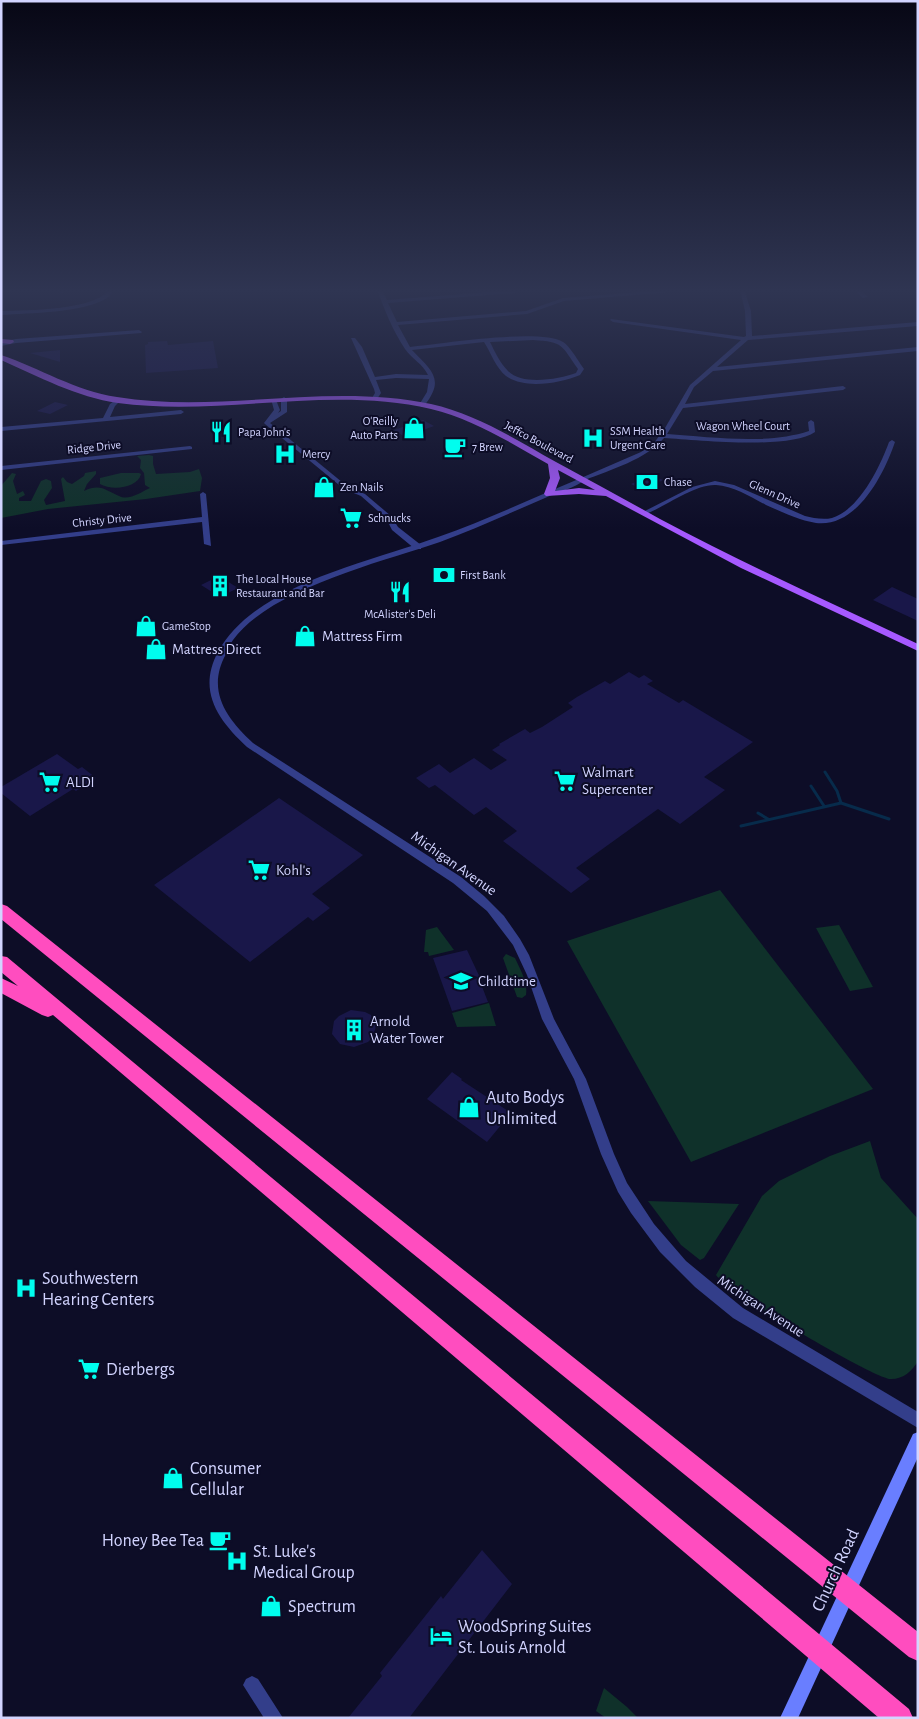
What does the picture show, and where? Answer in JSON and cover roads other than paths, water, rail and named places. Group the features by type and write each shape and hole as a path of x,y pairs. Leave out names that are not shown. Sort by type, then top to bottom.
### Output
{"highway":[{"path":"1,898 30,933"},
{"path":"1,910 918,1648"},
{"path":"1,962 900,1718"},
{"path":"1,985 76,1025"}],"main road":[{"name":"Jeffco Boulevard","path":"26,369 82,392 118,400 184,404 329,396 375,398 422,404 474,422 764,576 918,648"},
{"path":"552,464 555,478 549,494 579,491 615,496"},
{"name":"Church Road","path":"789,1718 918,1439"}],"street":[{"path":"368,369 378,391 375,398"},
{"path":"422,404 431,390 432,377 427,369"},
{"path":"504,369 506,373 516,378 534,381 564,378 578,374 581,369"},
{"name":"Michigan Avenue","path":"711,369 692,386 663,436 648,450 549,494 418,547 281,597 249,618 228,640 215,668 213,679 214,692 224,719 250,745 457,880 480,897 504,921 521,948 548,1019 579,1078 622,1186 649,1229 682,1266 738,1313 918,1421"},
{"path":"372,379 396,376 432,377"},
{"path":"681,406 843,388"},
{"path":"271,420 284,412 284,399"},
{"path":"106,418 112,404 118,400"},
{"path":"274,400 277,410 267,423 346,488 363,495 389,517 395,528 418,547"},
{"path":"1,430 181,412"},
{"name":"Wagon Wheel Court","path":"663,436 736,440 798,437 812,432 811,422"},
{"name":"Glenn Drive","path":"644,513 710,483 730,486 803,518 827,521 841,519 857,507 888,454 892,442"},
{"name":"Ridge Drive","path":"1,468 190,448"},
{"path":"203,494 208,544"},
{"name":"Christy Drive","path":"1,543 206,519"},
{"path":"252,1685 274,1718"}],"waterway":[{"path":"825,772 837,791 841,803"},
{"path":"811,786 824,806"},
{"path":"741,826 841,803"},
{"path":"841,803 889,819"},
{"path":"758,813 768,819"}],"place":[{"name":"O'Reilly Auto Parts","path":"414,428"},
{"name":"Papa John's","path":"221,432"},
{"name":"SSM Health Urgent Care","path":"593,438"},
{"name":"7 Brew","path":"455,447"},
{"name":"Mercy","path":"285,454"},
{"name":"Chase","path":"647,482"},
{"name":"Zen Nails","path":"324,487"},
{"name":"Schnucks","path":"351,518"},
{"name":"First Bank","path":"444,575"},
{"name":"The Local House Restaurant and Bar","path":"220,586"},
{"name":"McAlister's Deli","path":"400,592"},
{"name":"GameStop","path":"146,626"},
{"name":"Mattress Firm","path":"305,636"},
{"name":"Mattress Direct","path":"156,649"},
{"name":"Walmart Supercenter","path":"565,781"},
{"name":"ALDI","path":"50,782"},
{"name":"Kohl's","path":"259,870"},
{"name":"Childtime","path":"461,981"},
{"name":"Arnold Water Tower","path":"354,1030"},
{"name":"Auto Bodys Unlimited","path":"469,1107"},
{"name":"Southwestern Hearing Centers","path":"26,1288"},
{"name":"Dierbergs","path":"89,1369"},
{"name":"Consumer Cellular","path":"173,1478"},
{"name":"Honey Bee Tea","path":"220,1540"},
{"name":"St. Luke's Medical Group","path":"237,1561"},
{"name":"Spectrum","path":"271,1606"},
{"name":"WoodSpring Suites St. Louis Arnold","path":"441,1636"}]}
